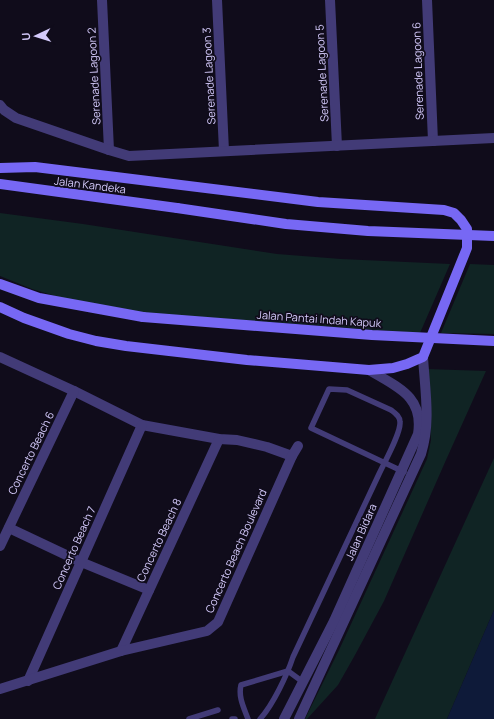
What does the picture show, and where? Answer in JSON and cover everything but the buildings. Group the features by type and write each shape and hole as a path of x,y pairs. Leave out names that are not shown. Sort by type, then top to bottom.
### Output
{"main road":[{"path":"0,168 35,167 318,202 434,208 454,213 461,220 466,229 467,248 423,357 393,368 369,370 247,360 126,346 96,341 61,332 0,307"},
{"name":"Jalan Kandeka","path":"0,184 294,224 368,230 494,236"},
{"name":"Jalan Pantai Indah Kapuk","path":"0,284 39,298 143,317 372,335 494,341"}],"street":[{"name":"Serenade Lagoon 2","path":"102,0 109,150"},
{"name":"Serenade Lagoon 3","path":"217,0 224,151"},
{"name":"Serenade Lagoon 5","path":"330,0 337,146"},
{"name":"Serenade Lagoon 6","path":"427,0 433,141"},
{"path":"2,108 16,118 129,156 494,138"},
{"path":"0,357 74,391 142,425 219,439 237,440 266,447 292,456"},
{"name":"Jalan Bidara","path":"284,719 407,473 421,454 426,434 427,417 423,357"},
{"path":"369,370 408,395 414,402 419,414"},
{"name":"Concerto Beach 6","path":"0,546 74,391"},
{"path":"419,414 425,402"},
{"name":"Jalan Bidara","path":"299,719 407,473 418,434 420,424 419,414"},
{"name":"Concerto Beach 7","path":"28,681 142,425"},
{"name":"Concerto Beach 8","path":"121,650 219,439"},
{"name":"Concerto Beach Boulevard","path":"0,689 121,650 207,631 218,622 292,456 298,446"},
{"path":"9,528 81,562 149,590"}],"lane":[{"path":"260,719 266,713 288,671 293,657 384,462 399,429 400,420 397,414 391,410 347,390 329,389 311,428 384,462 407,473"},
{"path":"288,671 302,682"},
{"path":"248,719 240,696 241,685 288,671"},
{"path":"189,719 218,710"}],"green space":[{"path":"0,213 83,224 277,254 341,259 450,264 420,333 148,313 62,298 32,289 0,276"},
{"path":"470,264 494,265 494,334 441,333"},
{"path":"426,369 486,371 384,601 338,685 307,719 305,719 340,648 427,459 431,440"},
{"path":"494,458 494,610 447,719 375,719"}],"water":[{"path":"494,610 494,719 447,719"}]}
